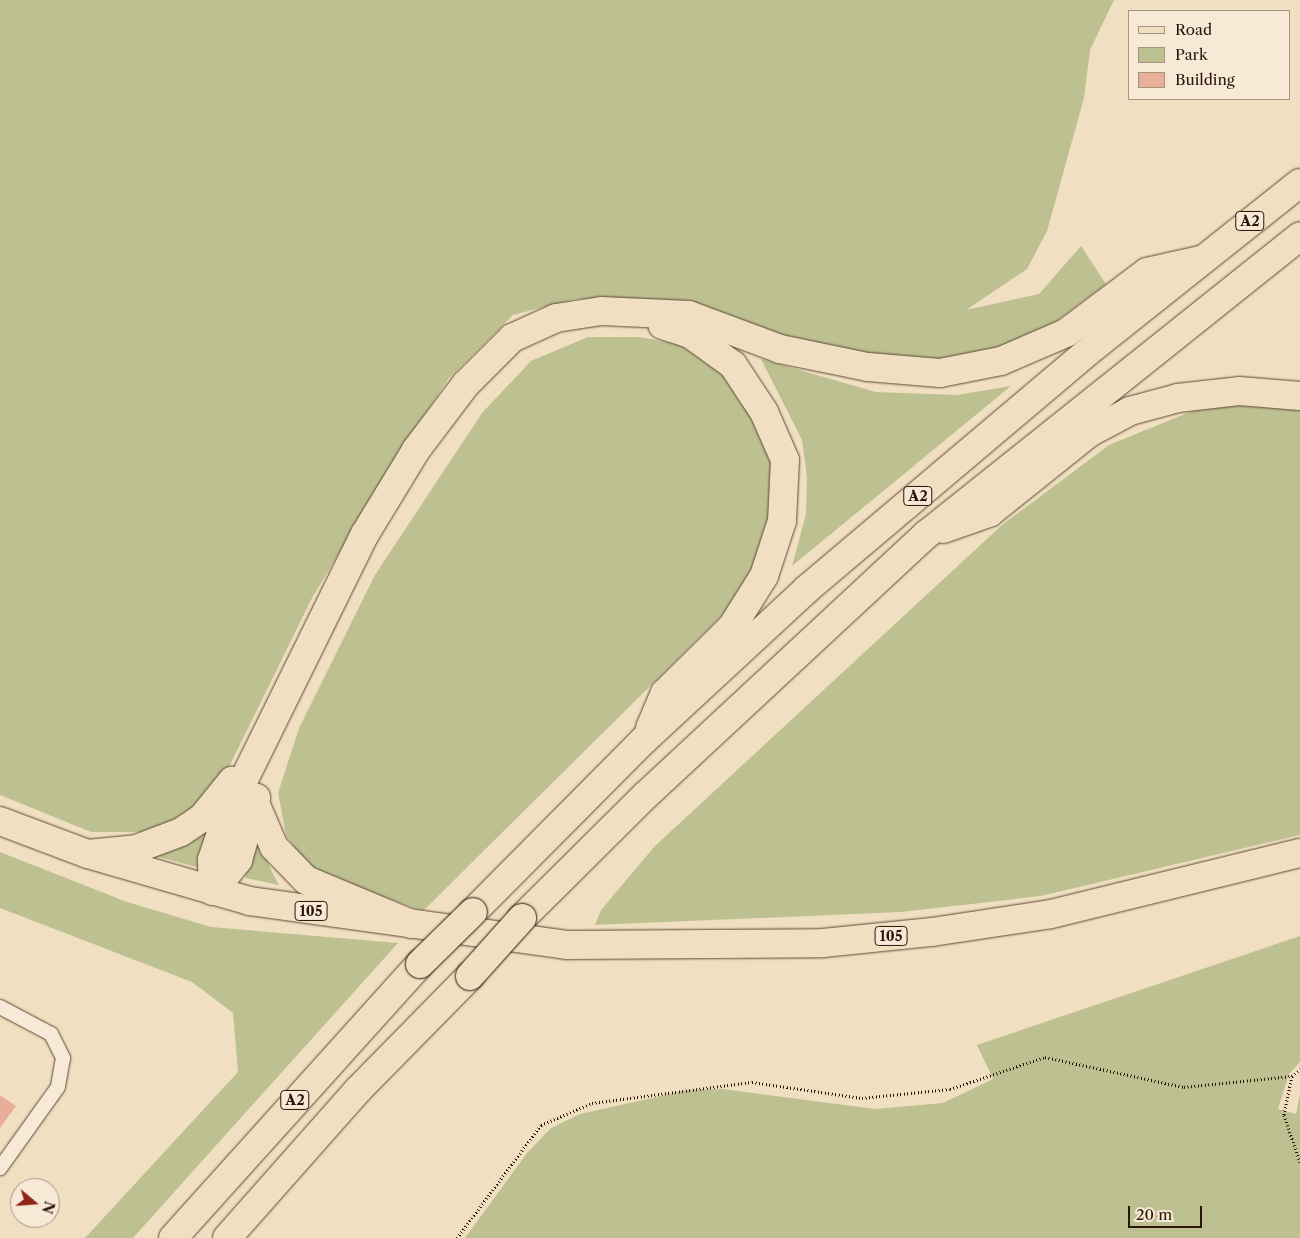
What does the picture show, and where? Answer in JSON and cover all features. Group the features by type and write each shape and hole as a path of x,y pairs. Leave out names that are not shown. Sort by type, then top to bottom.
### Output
{"main road":[{"name":"A2","path":"173,1238 420,964 644,740 807,589 1200,260 1300,183"},
{"name":"A2","path":"227,1238 358,1090 470,976 522,918 646,795 927,534 1300,236"},
{"path":"88,854 136,849 181,832 202,818 252,757 268,733 366,534 416,450 466,384 512,338 556,318 601,311 637,316 688,315 780,348 868,367 940,374 1001,361 1066,333 1147,272 1200,260"},
{"path":"637,316 690,334 733,365 764,412 785,460 782,521 764,576 732,627 666,693 644,740"},
{"path":"927,534 989,513 1089,433 1130,411 1178,398 1239,391 1300,396"},
{"path":"213,891 238,860 255,803 268,733"},
{"path":"213,891 212,860 252,757"},
{"path":"255,803 274,847 306,880 411,924"},
{"name":"105","path":"0,822 88,854 213,891 302,910 567,945 823,943 1051,914 1300,853"}],"lane":[{"path":"0,1007 51,1034 63,1058 58,1087 0,1168"}],"path":[{"path":"457,1238 540,1125 592,1103 752,1082 862,1098 950,1089 1045,1057 1184,1087 1292,1076 1300,1069"},
{"path":"1292,1076 1284,1115 1300,1162"}],"green space":[{"path":"0,0 1114,0 1090,50 1084,98 1047,231 1027,269 966,310 1039,294 1081,246 1106,284 1035,337 946,367 825,351 660,299 575,299 513,315 449,378 395,460 312,598 231,763 204,805 155,832 91,832 0,795"},
{"path":"588,337 640,337 677,344 720,370 749,409 770,451 775,495 761,558 724,613 423,911 311,871 286,835 278,793 299,728 375,575 482,413 531,361"},
{"path":"761,359 876,392 957,395 1011,386 792,566 806,514 807,477 802,440"},
{"path":"1288,404 1300,407 1300,835 1041,896 901,912 595,925 601,910 655,846 1002,525 1109,445 1202,407"},
{"path":"214,823 200,868 151,855"},
{"path":"257,836 272,872 279,885 245,878"},
{"path":"0,852 127,902 211,927 398,943 133,1238 85,1238 238,1072 233,1013 192,982 0,908"},
{"path":"1300,936 1300,1062 1289,1074 1278,1109 1296,1114 1300,1093 1300,1238 465,1238 527,1153 551,1128 580,1114 688,1090 723,1089 875,1109 943,1103 993,1079 977,1045"}],"building":[{"path":"0,1095 16,1106 0,1128"}]}
